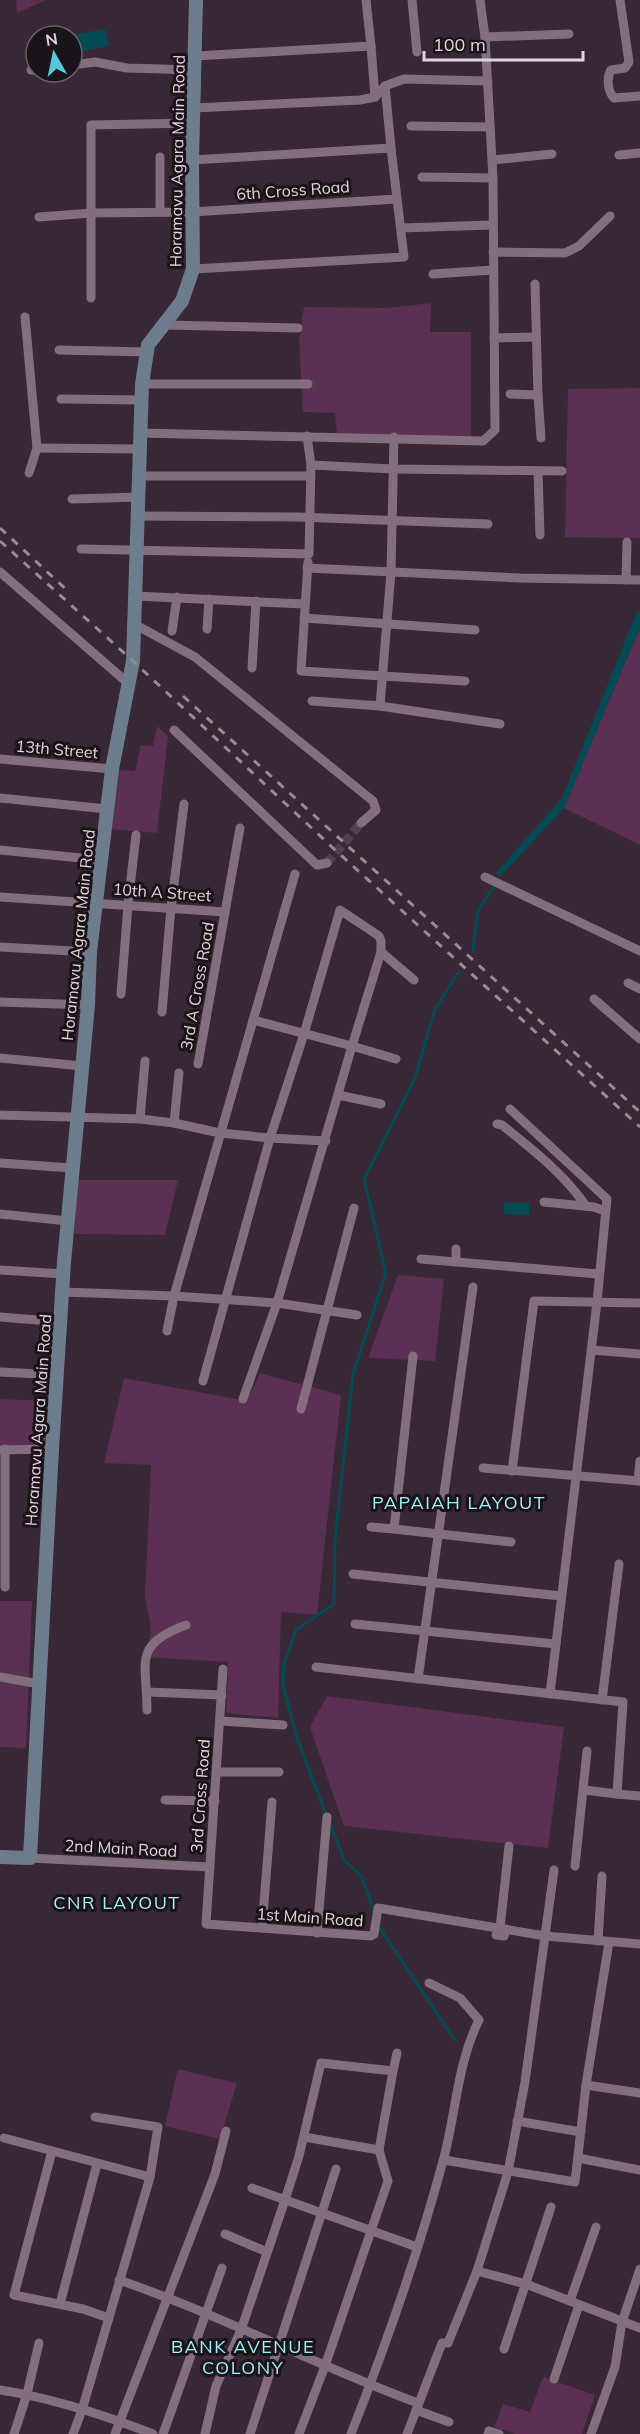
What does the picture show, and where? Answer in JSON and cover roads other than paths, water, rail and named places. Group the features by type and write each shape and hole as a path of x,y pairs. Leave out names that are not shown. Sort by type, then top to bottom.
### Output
{"street":[{"name":"Horamavu Agara Main Road","path":"30,1858 52,1449 76,1116 88,1005 90,952 112,769 133,661 142,384 148,345 182,301 193,269 192,160 195,63 200,0"},
{"path":"366,0 375,97"},
{"path":"412,0 417,52"},
{"path":"140,433 394,437 483,441 495,430 493,160 485,37 480,0"},
{"path":"620,0 629,62 625,68 611,70 608,74 609,94 614,98 640,96"},
{"path":"485,37 568,33"},
{"path":"84,63 95,62 127,69 371,46"},
{"path":"194,108 360,100 375,97 385,86 404,79 488,81"},
{"path":"193,269 404,256 385,86"},
{"path":"91,298 91,126 194,123"},
{"path":"411,126 490,127"},
{"path":"192,160 391,148"},
{"path":"619,155 640,153"},
{"path":"493,160 552,154"},
{"path":"160,157 160,211"},
{"path":"422,177 493,178"},
{"name":"6th Cross Road","path":"39,217 92,213 192,212 397,199"},
{"path":"493,252 565,253 579,246 610,216"},
{"path":"401,228 492,225"},
{"path":"433,274 493,270"},
{"path":"535,284 541,438"},
{"path":"25,317 37,448 29,473"},
{"path":"164,325 298,328"},
{"path":"494,338 536,338"},
{"path":"60,350 147,352"},
{"path":"142,384 308,384"},
{"path":"510,394 538,395"},
{"path":"61,399 142,400"},
{"path":"307,436 311,465 311,518 301,676 382,675 465,681"},
{"path":"380,706 391,573 394,437"},
{"path":"37,448 140,449"},
{"path":"311,465 393,469 562,471"},
{"path":"538,472 540,536"},
{"path":"140,476 310,476"},
{"path":"72,499 139,497"},
{"path":"138,516 311,518 488,524"},
{"path":"626,580 627,542"},
{"path":"81,549 309,554"},
{"path":"308,568 391,573 640,580"},
{"path":"0,572 129,684"},
{"path":"135,596 304,604"},
{"path":"172,631 177,597"},
{"path":"207,629 209,599"},
{"path":"252,668 256,601"},
{"path":"303,618 475,630"},
{"path":"134,624 195,657 373,801 376,810 361,823"},
{"path":"312,701 380,706 500,724"},
{"path":"174,730 317,865 327,863"},
{"name":"13th Street","path":"0,759 112,769"},
{"path":"0,798 107,809"},
{"path":"162,1012 171,908 184,804"},
{"path":"225,912 240,828"},
{"path":"121,994 136,835"},
{"path":"0,850 101,860"},
{"path":"167,1332 174,1296 295,874"},
{"path":"485,877 508,890 640,951"},
{"name":"10th A Street","path":"0,897 225,912"},
{"path":"203,1381 270,1138 304,1034 340,910 379,936 381,952 277,1303 243,1399"},
{"name":"3rd A Cross Road","path":"198,1064 225,912"},
{"path":"0,947 90,952"},
{"path":"381,952 414,980"},
{"path":"628,983 640,989"},
{"path":"594,999 640,1040"},
{"path":"0,1002 88,1005"},
{"path":"253,1020 396,1059"},
{"path":"0,1059 82,1066"},
{"path":"140,1119 145,1061"},
{"path":"174,1123 179,1073"},
{"path":"339,1095 381,1104"},
{"path":"510,1108 607,1199 597,1302 550,1694"},
{"path":"0,1115 140,1119 174,1123 220,1133 326,1141"},
{"path":"497,1124 502,1125 550,1166 575,1191 586,1206"},
{"path":"0,1162 72,1168"},
{"path":"544,1202 586,1206 605,1211"},
{"path":"301,1408 354,1208"},
{"path":"0,1214 68,1221"},
{"path":"456,1249 456,1262"},
{"path":"421,1260 598,1274"},
{"path":"0,1270 64,1274"},
{"path":"418,1679 473,1287"},
{"path":"63,1292 226,1299 277,1303 357,1315"},
{"path":"512,1471 534,1301 640,1303"},
{"path":"0,1317 62,1322"},
{"path":"591,1350 640,1354"},
{"path":"394,1529 413,1356"},
{"path":"0,1372 58,1375"},
{"path":"6,1587 2,1450 52,1449"},
{"path":"483,1468 639,1481 640,1461"},
{"path":"371,1527 511,1542"},
{"path":"602,1700 619,1564"},
{"path":"353,1574 561,1596"},
{"path":"355,1624 556,1644"},
{"path":"147,1710 144,1664 150,1647 164,1633 186,1625"},
{"path":"316,1667 623,1702 617,1794"},
{"name":"3rd Cross Road","path":"206,1924 223,1669"},
{"path":"0,1677 39,1684"},
{"path":"147,1692 222,1695"},
{"path":"221,1721 283,1725"},
{"path":"575,1866 587,1751"},
{"path":"217,1772 279,1772"},
{"path":"584,1790 640,1796"},
{"path":"165,1800 215,1801"},
{"path":"262,1928 272,1802"},
{"path":"316,1933 327,1817"},
{"path":"501,1931 509,1846"},
{"path":"0,1857 30,1858"},
{"name":"2nd Main Road","path":"30,1858 210,1867"},
{"path":"407,2434 442,2343 448,2343 477,2271 508,2172 525,2082 554,1870"},
{"path":"597,1941 602,1876"},
{"name":"1st Main Road","path":"206,1924 371,1936 374,1934 376,1910 388,1908 501,1931 640,1944"},
{"path":"444,2160 575,2182 586,2085 609,1942"},
{"path":"351,2434 370,2386 444,2160 467,2043 479,2020 460,1998 429,1983"},
{"path":"299,2434 325,2367 388,2181 379,2150 397,2053"},
{"path":"205,2434 216,2386 241,2330 285,2200 304,2136 321,2063 393,2071"},
{"path":"586,2085 640,2093"},
{"path":"73,2434 150,2177 158,2127 94,2117"},
{"path":"517,2121 581,2132"},
{"path":"115,2434 118,2421 214,2174 226,2131"},
{"path":"304,2136 379,2150"},
{"path":"4,2138 150,2177"},
{"path":"52,2151 15,2295 60,2304 109,2318"},
{"path":"578,2158 640,2170"},
{"path":"60,2304 97,2164"},
{"path":"250,2434 336,2169"},
{"path":"252,2188 417,2247"},
{"path":"504,2349 550,2207"},
{"path":"554,2379 596,2227"},
{"path":"225,2234 267,2252"},
{"path":"163,2434 222,2268"},
{"path":"591,2434 615,2367 622,2322 640,2269"},
{"path":"477,2271 526,2284 640,2328"},
{"path":"118,2280 167,2296 205,2312 449,2422"},
{"path":"14,2434 27,2394 39,2343"},
{"path":"0,2390 27,2394 118,2421 153,2434"},
{"path":"488,2434 489,2431 499,2434"}],"water":[{"path":"105,29 109,46 84,51 84,33"},
{"path":"640,610 640,627 564,808 500,877 496,873 562,798 636,614"},
{"path":"504,1202 529,1203 529,1215 504,1214"}],"waterway":[{"path":"473,950 478,910 496,883"},
{"path":"327,1817 297,1738 283,1685 284,1664 296,1630 334,1604 335,1540 353,1374 386,1273 364,1179 415,1078 435,1009 459,972"},
{"path":"330,1823 344,1860 362,1877 374,1912"},
{"path":"379,1927 455,2040"}],"tunnel":[{"path":"327,863 361,823"}],"railway":[{"path":"0,528 70,593"},
{"path":"0,541 640,1127"},
{"path":"183,696 640,1112"}],"district":[{"name":"PAPAIAH LAYOUT","path":"459,1502"},
{"name":"CNR LAYOUT","path":"117,1902"},
{"name":"BANK AVENUE COLONY","path":"243,2356"}]}
